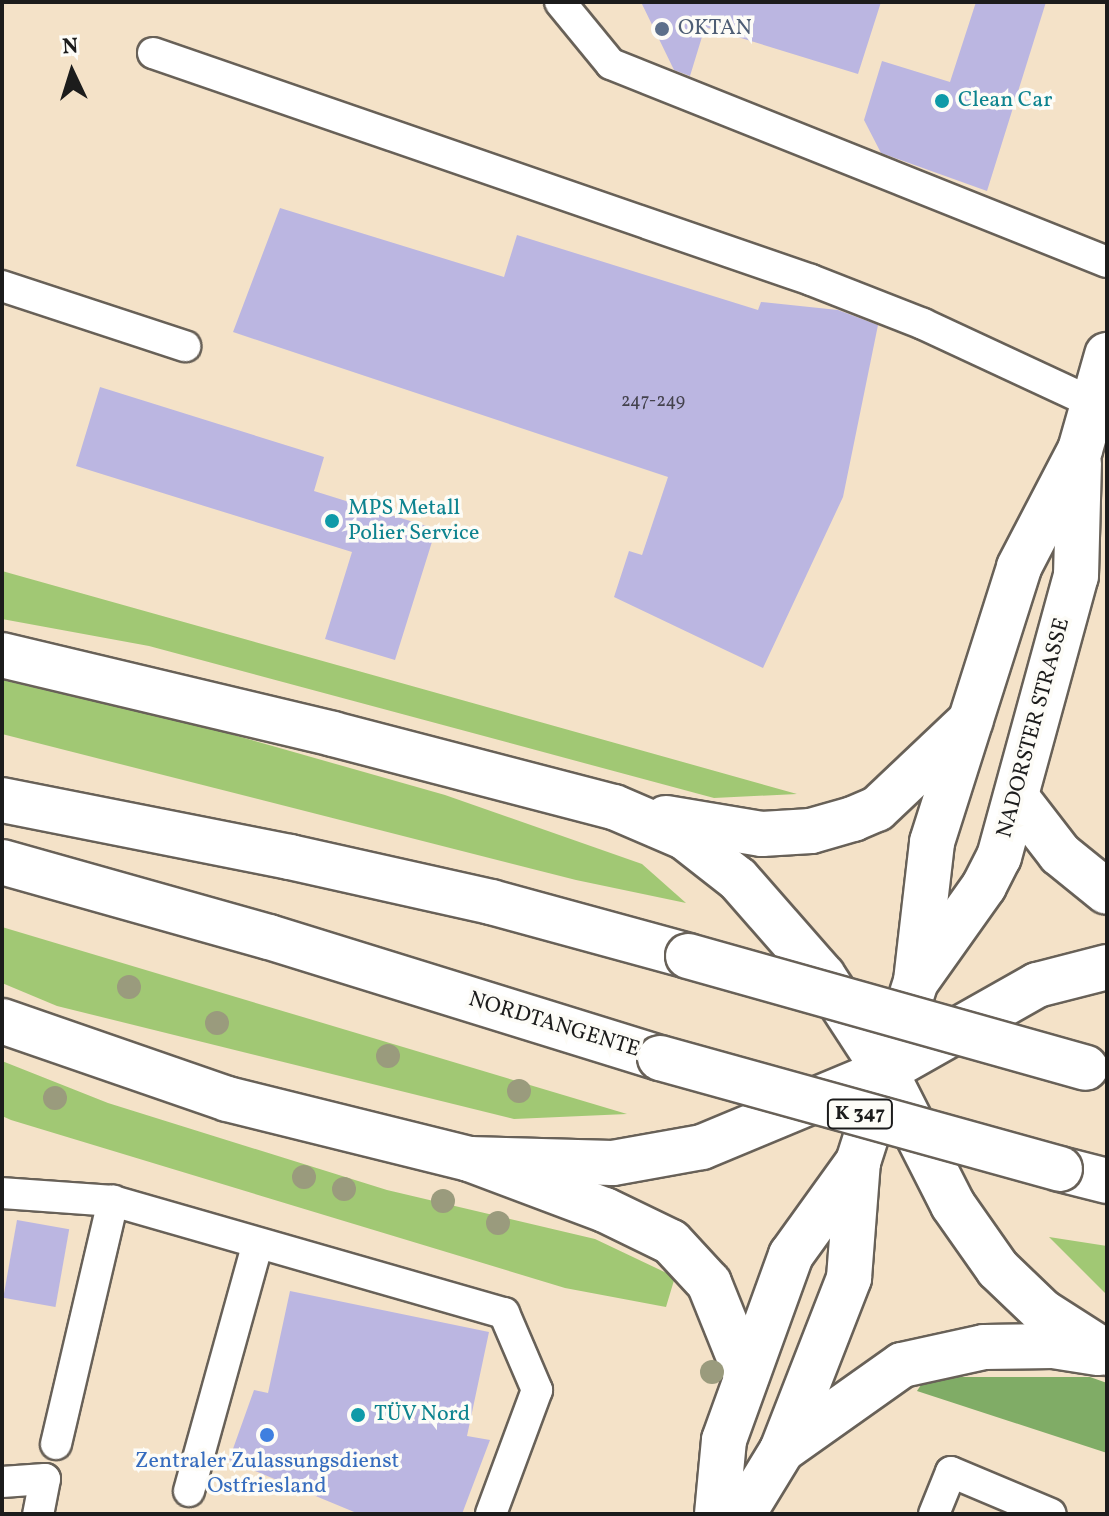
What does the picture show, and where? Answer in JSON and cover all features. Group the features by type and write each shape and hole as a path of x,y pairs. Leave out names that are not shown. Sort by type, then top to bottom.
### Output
{"main road":[{"name":"NADORSTER STRASSE","path":"743,1514 782,1450 849,1278 858,1162 916,981 932,842 1019,567 1080,450 1107,355"},
{"name":"NADORSTER STRASSE","path":"916,981 984,886 1016,797 1076,576 1080,450"},
{"path":"2,655 333,734 614,807 730,831 811,831 877,809 971,720"},
{"path":"1016,797 1060,854 1107,892"},
{"path":"2,800 290,857 491,902 1096,1071"},
{"path":"469,1159 613,1163 702,1147 885,1071 823,976 738,879 684,837 614,807"},
{"name":"NORDTANGENTE","path":"2,862 269,937 660,1058 1107,1181"},
{"name":"K 347","path":"1107,967 1037,985 885,1071 953,1205 998,1269 1043,1312 1107,1354"},
{"path":"2,1021 227,1099 469,1159 605,1210 671,1242 709,1283 745,1372"},
{"name":"NADORSTER STRASSE","path":"717,1514 724,1440 745,1372 791,1255 858,1162"},
{"name":"K 347","path":"782,1450 902,1365 984,1347 1053,1346 1107,1354"}],"lane":[{"path":"560,2 611,64 1107,262"},
{"path":"153,53 811,280 923,324 1093,403"},
{"path":"2,286 185,346"},
{"path":"2,1193 113,1201 504,1313 537,1390 491,1514"},
{"path":"56,1444 113,1201"},
{"path":"189,1491 258,1243"},
{"path":"934,1514 951,1472 1051,1514"},
{"path":"2,1482 45,1479 38,1514"}],"green space":[{"path":"2,571 797,794 714,798 149,646 2,619"},
{"path":"2,680 209,728 445,795 642,864 686,903 576,880 2,734"},
{"path":"2,927 627,1114 514,1119 57,1006 2,983"},
{"path":"2,1061 108,1103 387,1190 595,1239 675,1277 666,1307 565,1288 11,1120 2,1116"},
{"path":"1049,1237 1107,1246 1107,1295"},
{"path":"926,1377 1090,1377 1107,1383 1107,1453 917,1391"}],"building":[{"path":"641,2 881,2 858,74 705,27 690,76 674,70"},
{"name":"Clean Car","path":"976,2 1046,2 987,191 881,153 864,120 882,61 950,82"},
{"path":"280,208 504,277 517,235 758,310 761,302 838,310 878,325 843,497 763,668 614,597 629,551 642,555 668,477 233,332"},
{"name":"MPS Metall Polier Service","path":"100,387 324,457 314,491 436,529 395,660 325,639 352,552 76,466"},
{"path":"17,1220 69,1229 55,1307 3,1298"},
{"name":"TÜV Nord","path":"290,1291 489,1332 467,1436 490,1440 462,1514 359,1514 229,1460 254,1390 268,1393"}],"place":[{"name":"OKTAN","path":"662,29"},
{"name":"Clean Car","path":"942,101"},
{"name":"MPS Metall Polier Service","path":"332,521"},
{"name":"TÜV Nord","path":"358,1415"},
{"name":"Zentraler Zulassungsdienst Ostfriesland","path":"267,1435"}]}
